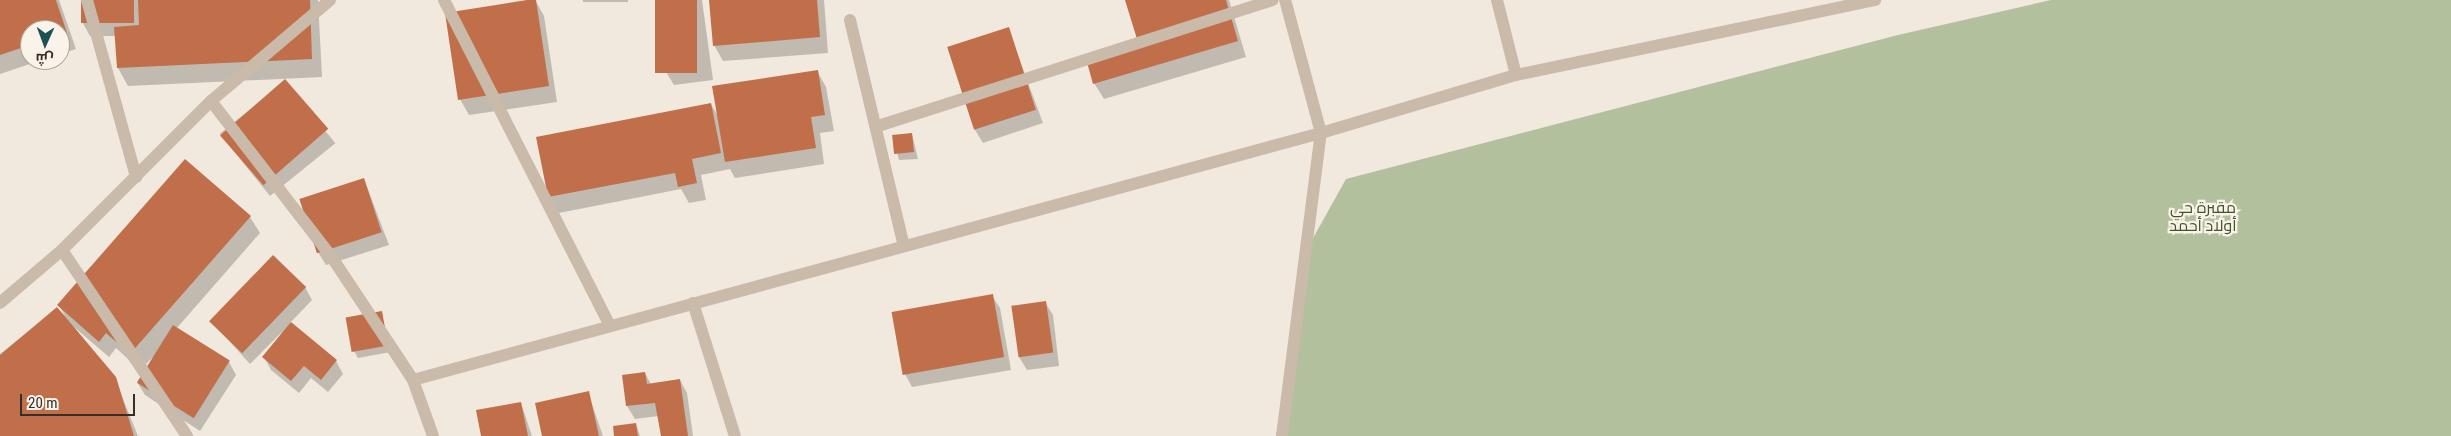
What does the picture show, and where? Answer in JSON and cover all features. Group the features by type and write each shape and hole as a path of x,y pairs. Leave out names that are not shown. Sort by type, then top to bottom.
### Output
{"street":[{"path":"87,0 136,176"},
{"path":"0,303 62,250 211,101 330,0"},
{"path":"444,0 610,326"},
{"path":"878,126 1272,0"},
{"path":"1282,436 1321,133 1285,0"},
{"path":"1498,0 1516,76"},
{"path":"413,380 1321,133 1516,76 1876,0"},
{"path":"850,20 878,126 904,246"},
{"path":"211,101 333,259 413,380 434,436"},
{"path":"62,250 187,436"},
{"path":"693,303 735,436"}],"green space":[{"name":"مقبرة حي أولاد أحمد","path":"2051,0 2451,0 2451,436 1276,436 1312,240 1346,179 1898,35"}],"building":[{"path":"0,0 56,0 63,20 20,20 20,48 0,55"},
{"path":"81,0 134,0 134,23 81,23"},
{"path":"138,0 310,0 312,59 117,68 114,27 139,25"},
{"path":"536,0 549,86 458,100 445,13"},
{"path":"655,0 697,0 697,73 655,73"},
{"path":"709,0 817,0 820,37 713,46"},
{"path":"1125,0 1226,0 1238,41 1093,84 1085,55 1137,39"},
{"path":"1009,27 1036,110 974,130 947,47"},
{"path":"818,70 825,115 811,117 816,148 725,162 712,86"},
{"path":"285,79 328,129 263,185 220,135"},
{"path":"711,103 721,153 692,159 697,183 678,187 675,173 548,197 536,137"},
{"path":"912,133 914,152 894,154 892,135"},
{"path":"185,159 251,216 130,354 106,333 99,342 57,305"},
{"path":"364,178 382,232 317,253 299,199"},
{"path":"273,255 306,287 242,353 209,321"},
{"path":"993,294 1004,357 903,375 892,312"},
{"path":"1046,301 1053,352 1019,357 1011,306"},
{"path":"57,307 116,377 134,436 0,436 0,355"},
{"path":"382,311 388,345 352,352 346,317"},
{"path":"291,322 337,360 321,380 304,366 291,381 262,357"},
{"path":"173,325 230,361 194,418 137,383"},
{"path":"645,372 647,384 680,379 688,436 661,436 655,403 626,406 622,375"},
{"path":"589,391 599,436 542,436 535,403"},
{"path":"521,402 528,436 481,436 476,410"},
{"path":"636,423 638,436 614,436 613,426"}]}
